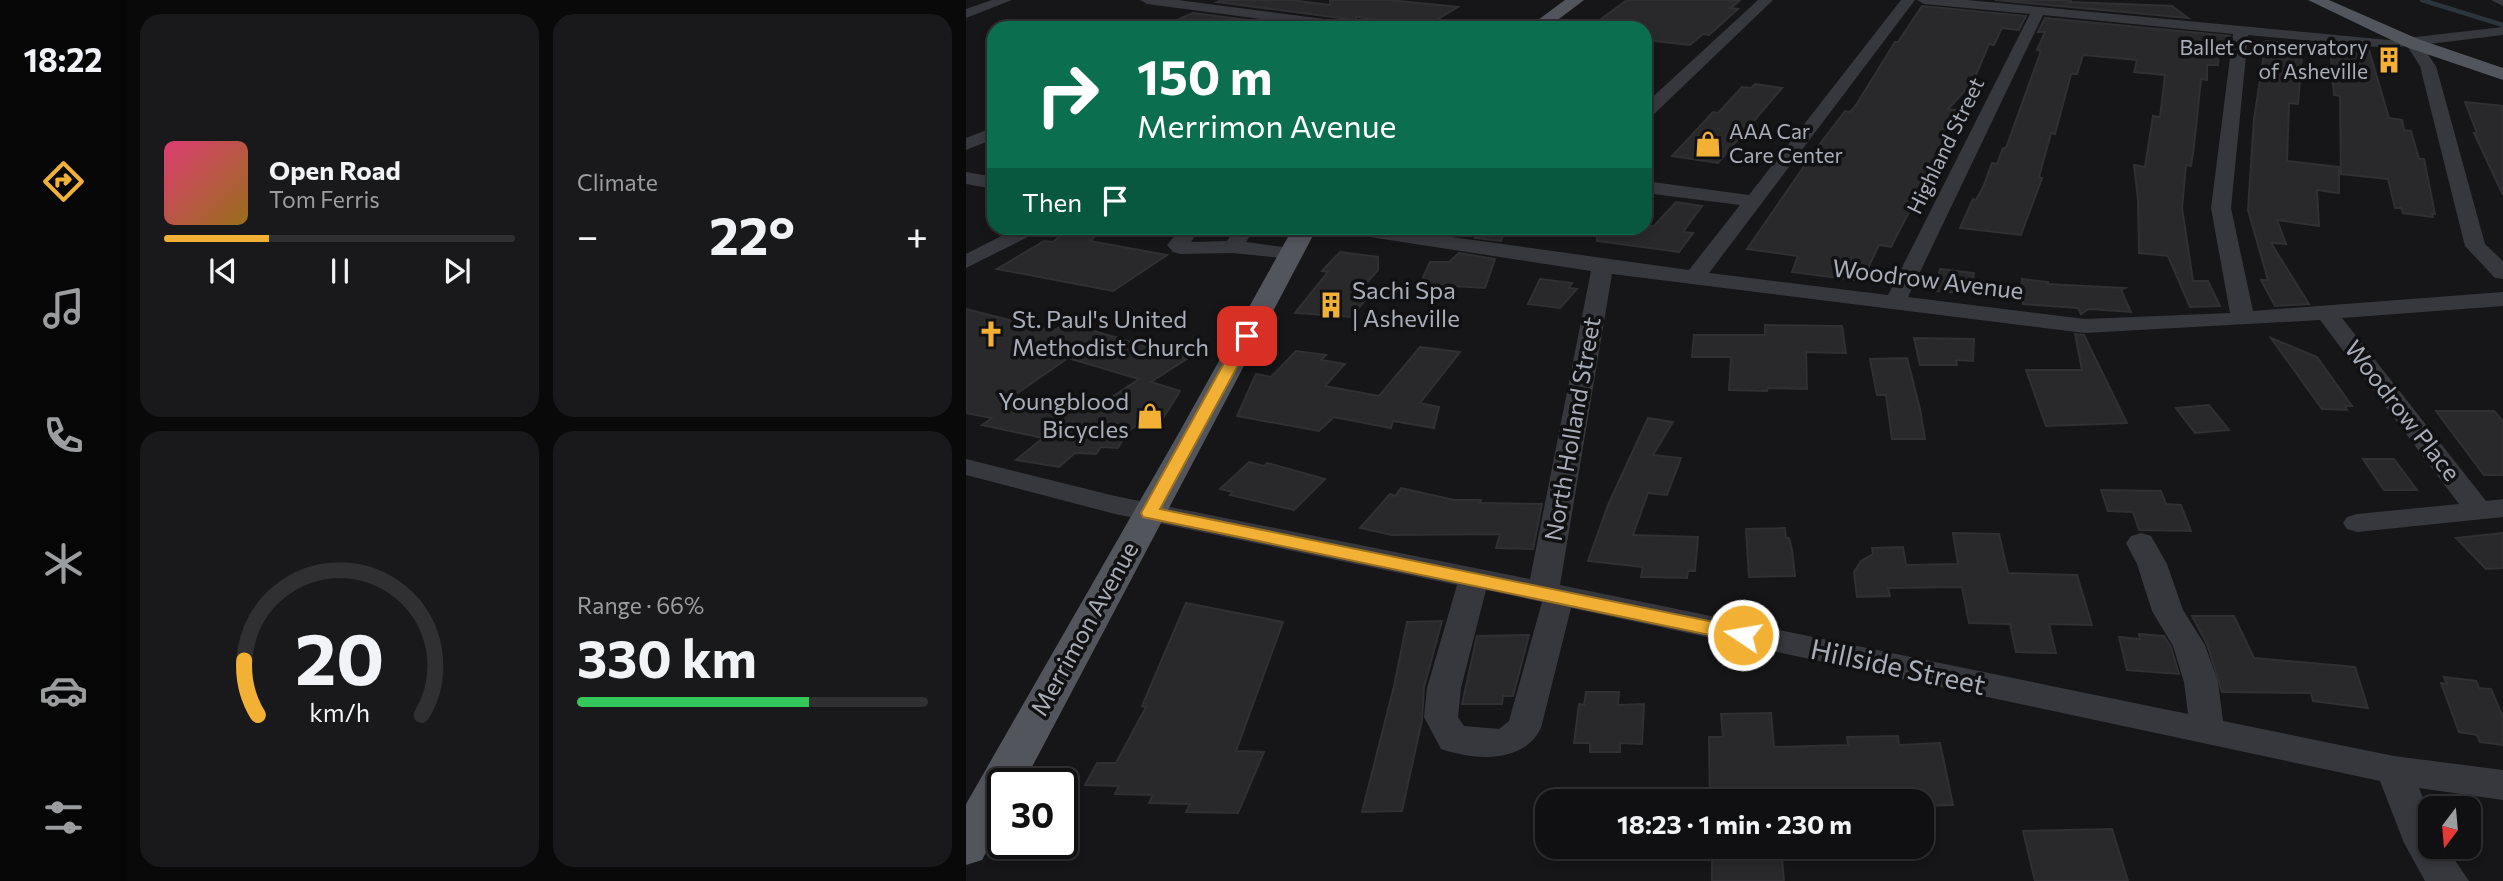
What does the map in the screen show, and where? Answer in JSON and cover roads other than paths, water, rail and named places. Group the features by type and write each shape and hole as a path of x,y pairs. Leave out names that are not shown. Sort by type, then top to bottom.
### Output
{"main road":[{"path":"1546,21 1576,0"},
{"path":"2316,0 2412,43 2503,74"},
{"name":"Merrimon Avenue","path":"966,846 1298,240"}],"street":[{"path":"966,14 1005,0"},
{"path":"1147,0 1308,21"},
{"path":"1238,21 1286,0"},
{"path":"1652,106 1766,0"},
{"path":"1696,277 1909,0"},
{"path":"1924,0 2389,44 2503,31"},
{"path":"2498,0 2503,2"},
{"name":"Highland Street","path":"1895,302 2038,11"},
{"path":"2241,30 2221,208 2243,319"},
{"path":"2412,43 2428,66 2475,246 2503,273"},
{"path":"966,145 987,135"},
{"path":"966,178 987,182"},
{"path":"1652,188 1754,201"},
{"path":"966,262 1018,235"},
{"path":"1185,235 1177,245 1181,248 1233,247 1298,240"},
{"path":"1233,247 1241,235"},
{"name":"Woodrow Avenue","path":"1397,235 1603,266 2085,326 2243,319 2503,299"},
{"name":"North Holland Street","path":"1474,578 1444,688 1441,717 1453,739 1507,743 1524,727 1551,593 1603,266"},
{"name":"Woodrow Place","path":"2326,313 2491,508"},
{"name":"Hillside Street","path":"971,471 1149,513 1551,593 2207,732 2394,770 2503,785"},
{"path":"2357,523 2491,508"},
{"path":"2141,543 2152,564 2168,611 2189,645 2202,682 2207,732"},
{"path":"2394,770 2416,827 2441,877"}],"waterway":[{"path":"2422,0 2503,25"}],"place":[{"name":"Ballet Conservatory of Asheville","path":"2389,60"},
{"name":"AAA Car Care Center","path":"1708,144"},
{"name":"Sachi Spa | Asheville","path":"1331,305"},
{"name":"St. Paul's United Methodist Church","path":"991,334"},
{"name":"Youngblood Bicycles","path":"1150,416"}]}
